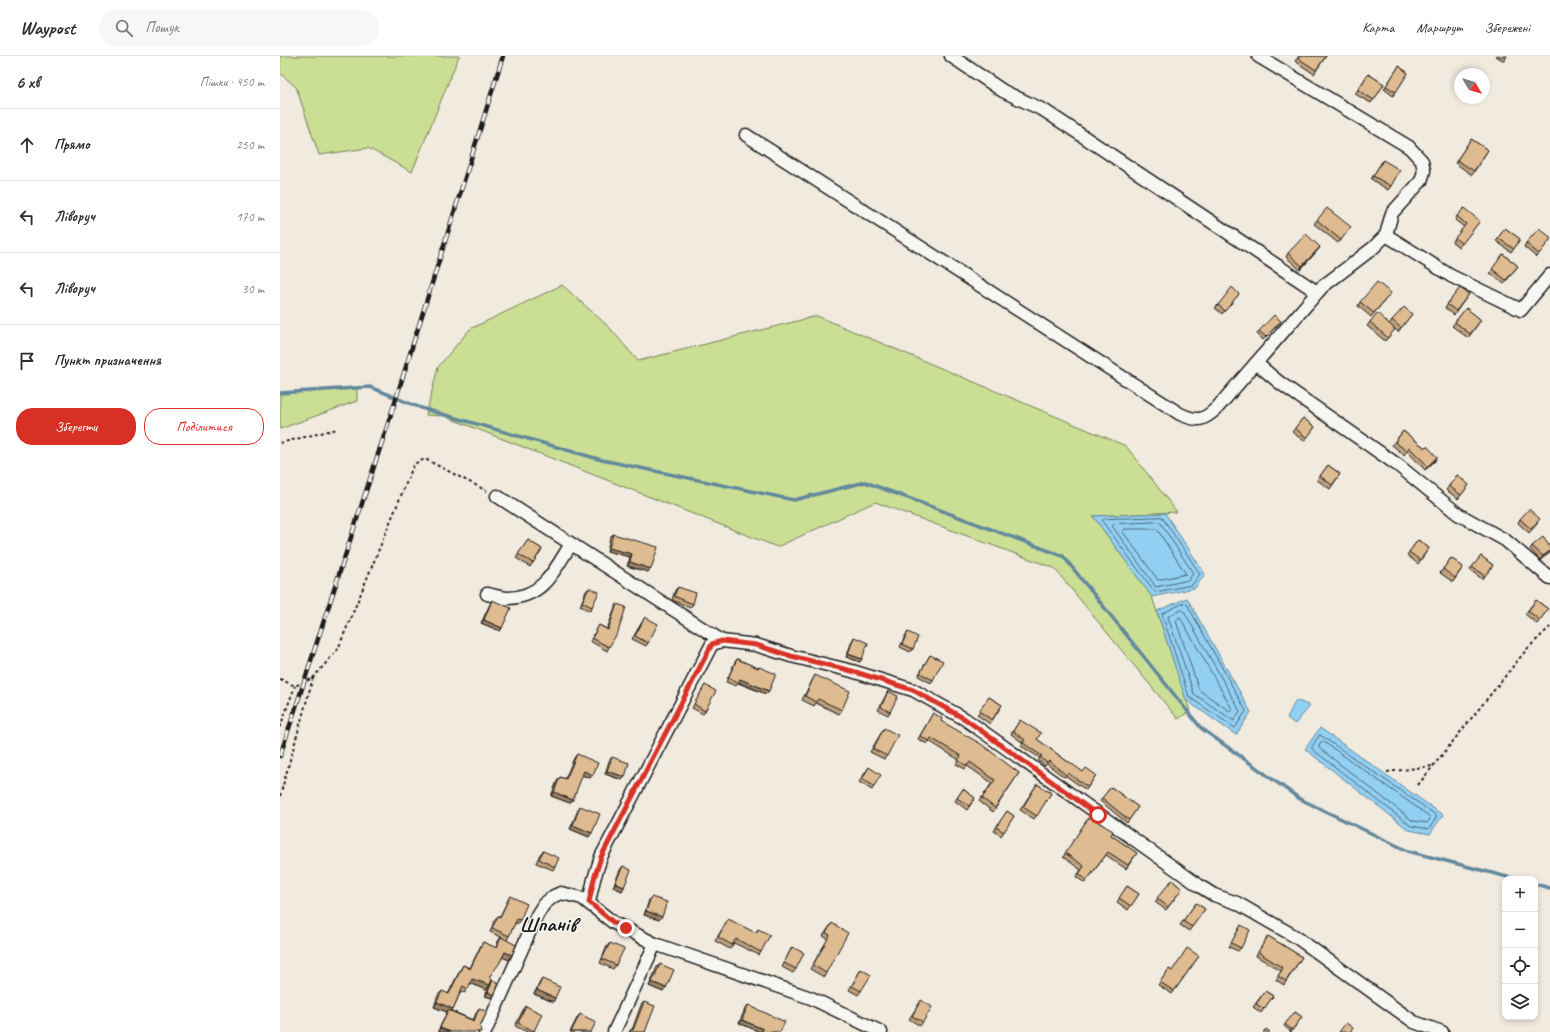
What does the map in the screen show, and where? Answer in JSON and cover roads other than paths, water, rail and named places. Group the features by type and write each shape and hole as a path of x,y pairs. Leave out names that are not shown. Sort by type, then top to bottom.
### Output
{"street":[{"path":"951,56 1004,91 1045,111 1317,292"},
{"path":"746,135 1180,414 1200,420 1209,416 1317,292 1373,248 1386,235 1392,214 1421,181 1424,171 1422,161 1409,148 1258,56"},
{"path":"1386,235 1451,276 1521,310 1550,275"},
{"path":"1256,363 1280,383 1399,466 1458,514 1505,540 1550,578"},
{"path":"497,496 722,641"},
{"path":"487,594 508,598 530,593 547,582 571,544"},
{"path":"589,902 594,879 605,850 712,644 722,641 756,645 791,656 852,671 913,690 965,719 1201,887 1214,895 1237,903 1296,937 1414,1022 1442,1032"},
{"path":"485,1032 537,915 544,904 554,896 561,894 582,898 614,923 655,944 811,998 881,1032"},
{"path":"614,1032 655,944"}],"water":[{"path":"1165,513 1205,574 1195,588 1152,597 1093,516"},
{"path":"1187,598 1251,712 1236,735 1186,700 1157,611"},
{"path":"1296,700 1310,706 1295,724 1287,718"},
{"path":"1320,728 1443,815 1430,834 1409,830 1305,749"}],"waterway":[{"path":"280,393 370,387 421,408 602,460 794,500 865,482 1063,556 1201,728 1300,799 1408,851 1504,876"},
{"path":"1538,885 1550,888"}],"railway":[{"path":"280,756 394,405 503,56"}],"district":[{"name":"Шпанів","path":"548,924"}]}
